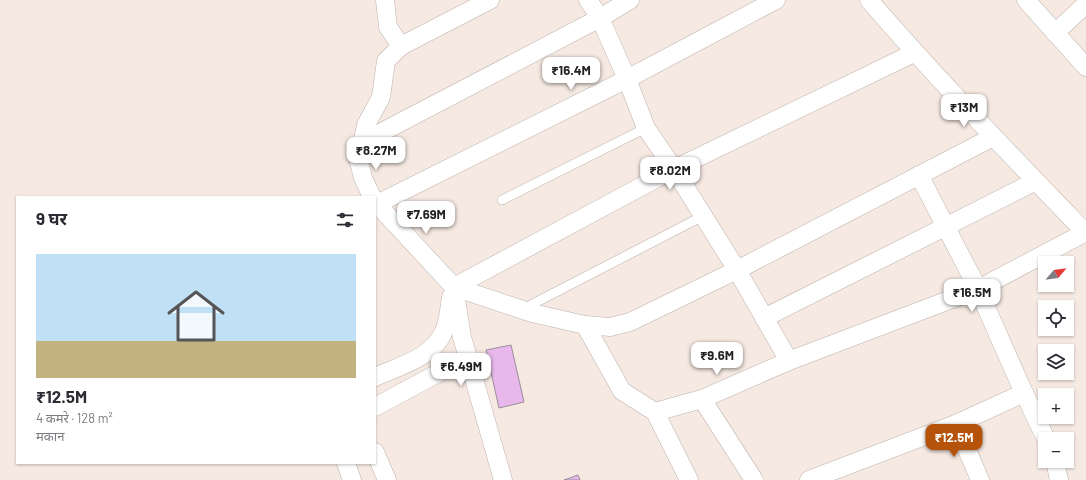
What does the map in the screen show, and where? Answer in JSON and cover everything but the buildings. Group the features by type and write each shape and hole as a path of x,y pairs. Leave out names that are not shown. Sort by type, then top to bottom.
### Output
{"street":[{"path":"385,0 388,27 401,46"},
{"path":"372,196 363,178 359,162 366,125 381,97 386,61 401,46 490,0"},
{"path":"588,0 600,18 627,79 646,128 674,169 737,270 788,361 786,362"},
{"path":"361,149 370,139 382,132 600,18 630,0"},
{"path":"376,201 627,79 776,0"},
{"path":"655,412 702,399 786,362 978,289 1086,233 914,53 869,0"},
{"path":"1026,0 1086,67"},
{"path":"1055,33 1086,4"},
{"path":"376,377 421,357 434,346 444,331 454,287 674,169 914,53"},
{"path":"376,202 454,287 521,309 584,325 610,328 630,322 737,270 993,137"},
{"path":"919,175 978,289 1043,432"},
{"path":"764,318 1036,182"},
{"path":"454,287 462,337 503,480"},
{"path":"584,325 622,391 655,412 689,480"},
{"path":"376,406 468,356"},
{"path":"809,480 956,424 1024,393"},
{"path":"702,399 754,480"},
{"path":"956,424 980,480"},
{"path":"376,454 387,480"},
{"path":"346,464 352,480"},
{"path":"1056,468 1059,480"}],"lane":[{"path":"502,200 646,128"},
{"path":"521,309 703,216"}]}
